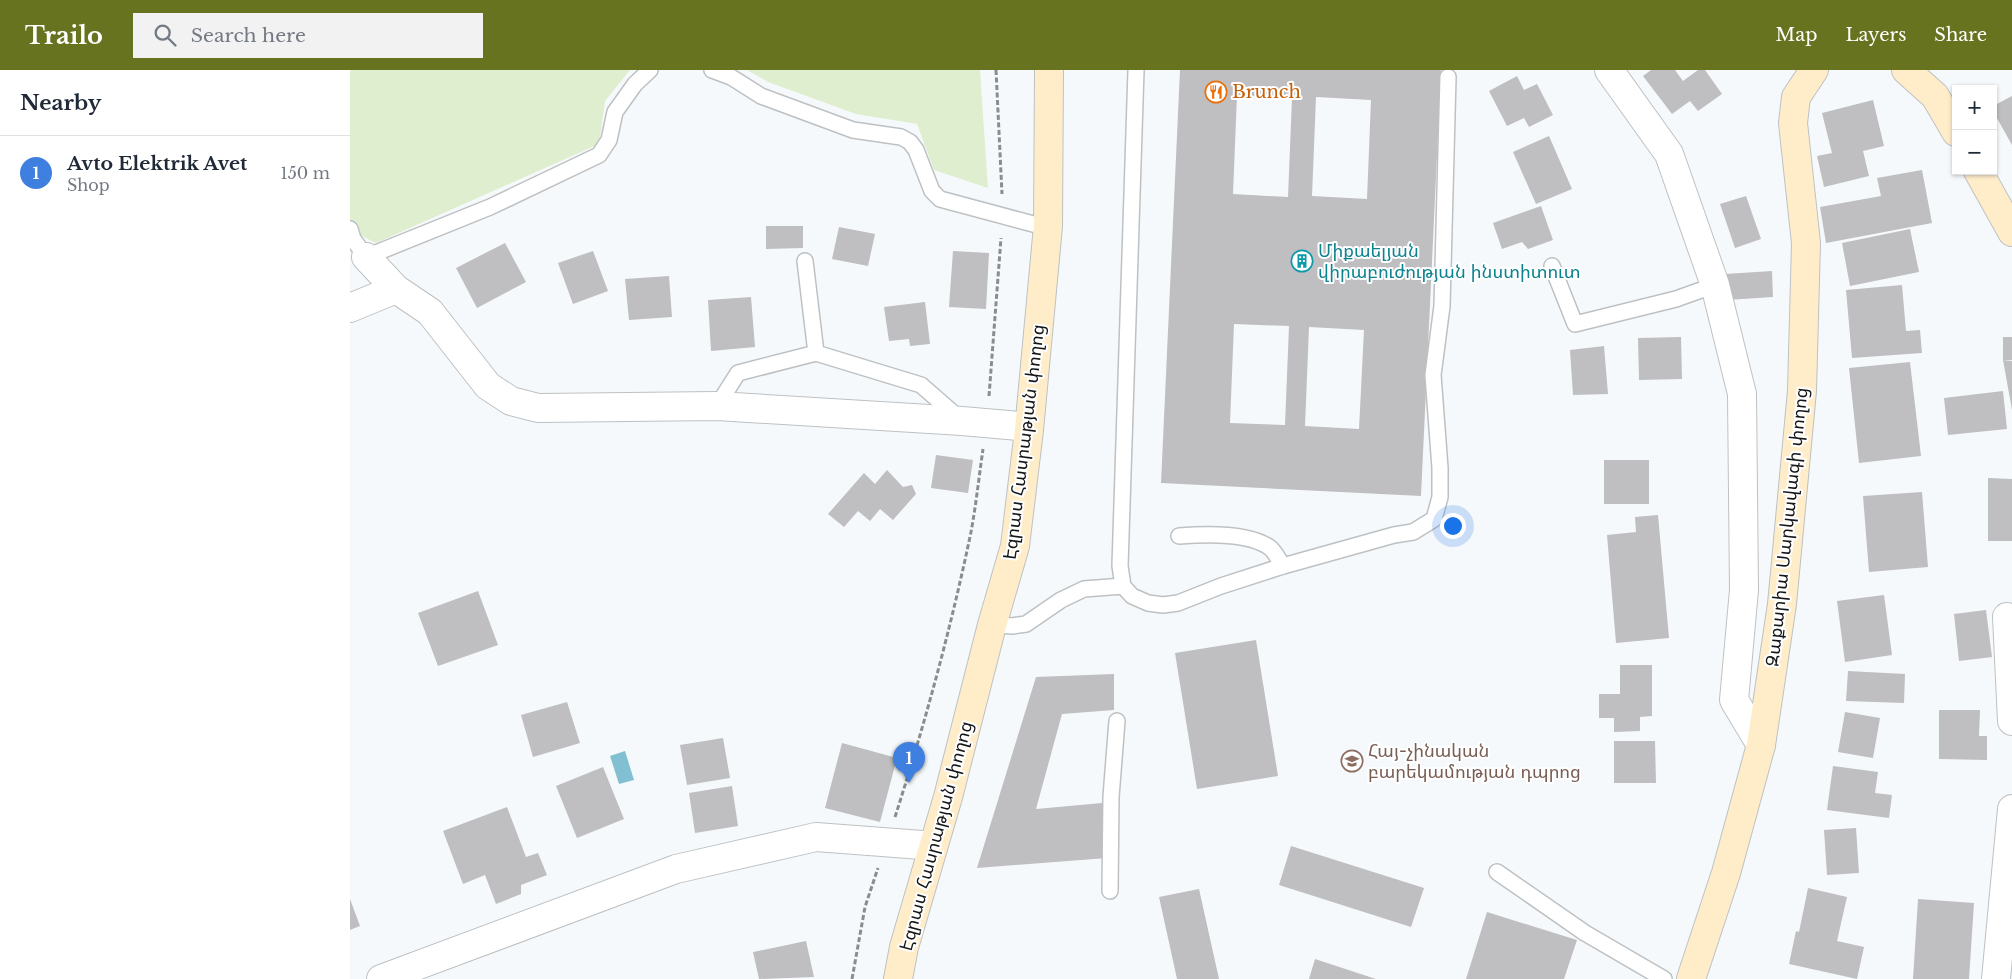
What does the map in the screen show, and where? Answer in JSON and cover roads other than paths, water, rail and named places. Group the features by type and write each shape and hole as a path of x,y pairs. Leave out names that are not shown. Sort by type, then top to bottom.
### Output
{"street":[{"name":"Էզրաս Հասրաթյան փողոց","path":"898,979 904,947 948,797 1002,546 1019,426 1037,225 1039,70"},
{"name":"Էզրաս Հասրաթյան փողոց","path":"887,979 893,950 922,845 986,624 1015,546 1029,430 1048,226 1049,70"},
{"path":"1609,70 1669,154 1715,285 1742,394 1744,590 1734,700 1761,745"},
{"name":"Զաքարիա Սարկավագի փողոց","path":"1691,979 1726,873 1761,745 1782,604 1802,391 1806,243 1793,123 1796,97 1814,70"},
{"path":"1906,70 1935,96 1955,130"},
{"path":"1980,175 2012,232"},
{"path":"366,257 396,289 430,312 488,386 511,401 538,408 716,406 1019,426"},
{"path":"350,308 396,289"},
{"path":"2007,617 2012,721"},
{"path":"1996,979 2012,809"},
{"path":"381,979 676,869 816,837 922,845"}],"lane":[{"path":"350,230 353,239 366,257 490,206 599,155 610,140 615,112 635,84 650,70"},
{"path":"712,70 731,76 761,96 853,130 901,136 910,142 916,150 935,195 940,199 1037,225"},
{"path":"1136,70 1120,566 1123,586 1132,596 1148,603 1163,605 1178,603 1221,586 1283,566 1394,535 1413,532 1434,519 1440,497 1440,468 1433,374 1442,306 1448,77"},
{"path":"805,262 816,353"},
{"path":"1552,266 1575,324 1676,299 1715,285"},
{"path":"716,406 738,373 816,353 921,386 974,422"},
{"path":"1179,536 1200,534 1247,538 1270,547 1283,566"},
{"path":"986,624 1012,626 1026,624 1061,600 1084,588 1123,586"},
{"path":"1110,891 1111,797 1117,721"},
{"path":"1497,872 1585,933 1664,979"}],"water":[{"path":"625,751 634,780 619,784 610,756"}],"place":[{"name":"Brunch","path":"1216,92"},
{"name":"Միքաելյան վիրաբուժության ինստիտուտ","path":"1302,261"},
{"name":"Հայ-չինական բարեկամության դպրոց","path":"1352,761"},
{"name":"Avto Elektrik Avet","path":"909,783"}]}
